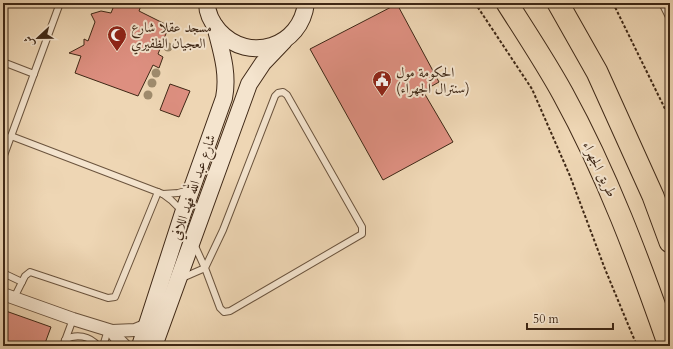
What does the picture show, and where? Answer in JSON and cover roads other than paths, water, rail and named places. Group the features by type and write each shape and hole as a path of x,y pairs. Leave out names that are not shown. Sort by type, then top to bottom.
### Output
{"highway":[{"name":"طريق الجهراء","path":"507,3 563,94 617,206 643,269 669,346"},
{"path":"558,3 597,72 653,196 670,242"}],"street":[{"path":"503,3 525,33"},
{"path":"207,5 215,26 225,38 239,46 254,49 270,47 284,41"},
{"name":"شارع عبد الله فهد اللافي","path":"154,346 249,84 263,63 300,24 308,6"},
{"name":"شارع عبد الله فهد اللافي","path":"140,346 183,213 224,98 226,88 225,64 215,26"},
{"path":"9,296 110,331 135,330 147,325"},
{"path":"110,331 125,346"}],"lane":[{"path":"3,158 60,3"},
{"path":"662,3 670,19"},
{"path":"3,62 34,74"},
{"path":"178,280 205,268 223,230 275,96 278,92 283,92 287,95 362,228 362,234 227,312 220,308 205,268 192,241"},
{"path":"11,136 160,193 171,200 183,213"},
{"path":"160,193 178,193 192,189"},
{"path":"9,296 27,274 33,272 108,298 115,297 160,193"},
{"path":"3,273 22,282"},
{"path":"64,343 73,319"},
{"path":"103,346 110,331"},
{"path":"64,343 71,337 81,336 98,346"}],"place":[{"name":"مسجد عقلا شارع العجيان الظفيري","path":"117,52"},
{"name":"الحكومة مول (سنترال الجهراء)","path":"382,97"}]}
